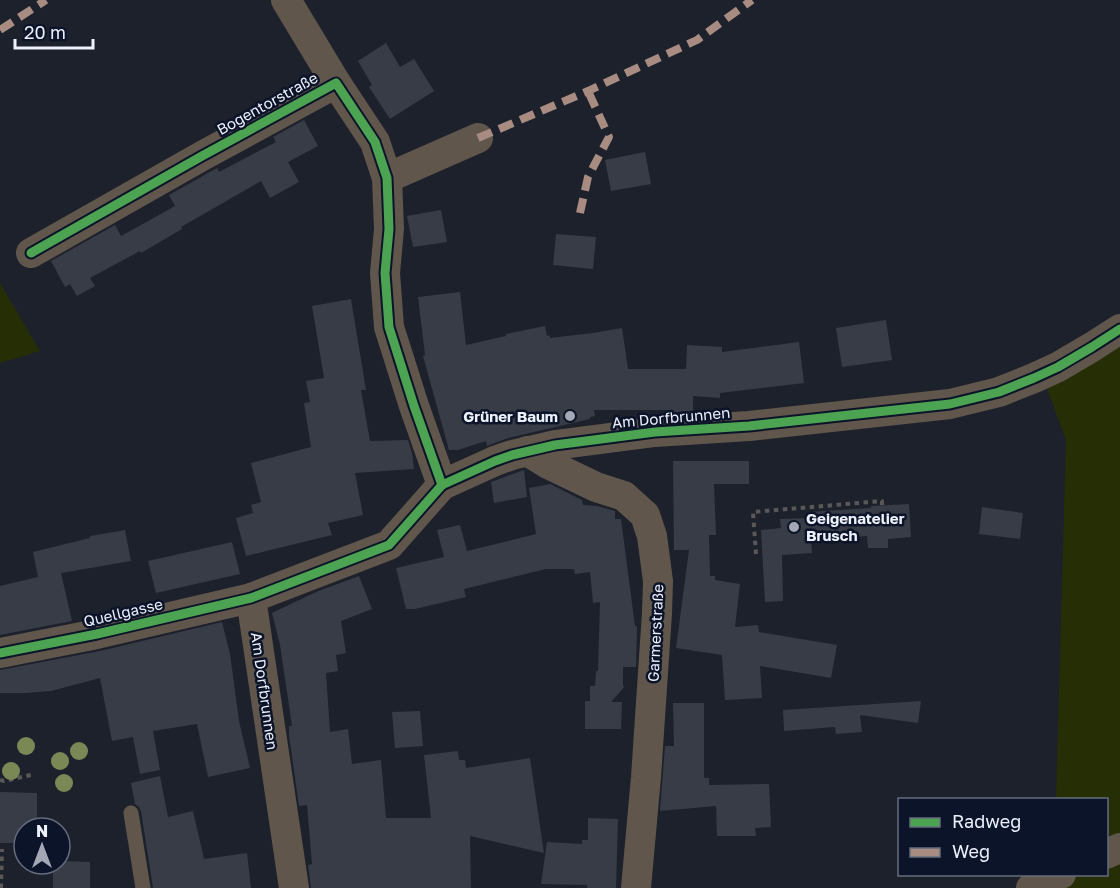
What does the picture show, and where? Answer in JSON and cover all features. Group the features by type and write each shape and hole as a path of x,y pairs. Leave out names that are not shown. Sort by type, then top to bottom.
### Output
{"street":[{"name":"Bogentorstraße","path":"286,0 375,142 387,178 388,229 385,273 388,327 442,485"},
{"name":"Bogentorstraße","path":"31,254 202,156 336,83"},
{"path":"387,178 478,138"},
{"name":"Am Dorfbrunnen","path":"294,888 251,598 388,545 442,485 495,461 528,451 574,442 950,404 999,392 1034,378 1058,367 1120,328"},
{"name":"Garmerstraße","path":"528,451 548,464 596,487 624,496 645,515 652,536 658,581 657,613 636,888"},
{"name":"Quellgasse","path":"0,653 251,598"},
{"path":"1031,888 1057,876"}],"lane":[{"path":"131,813 143,888"}],"path":[{"path":"756,554 753,512 828,508 882,501 882,506"},
{"path":"0,780 34,774"},
{"path":"1,851 1,888"}],"green space":[{"path":"0,283 40,351 0,363"},
{"path":"1120,330 1120,841 1108,847 1108,798 1056,798 1066,440 1043,378"},
{"path":"1120,856 1120,888 1047,888 1075,876 1108,876 1108,862"}],"building":[{"path":"386,43 400,67 414,59 434,91 390,119 369,87 372,85 358,61"},
{"path":"304,120 318,146 288,162 299,182 270,198 261,181 141,253 140,251 90,278 95,286 77,296 70,284 65,287 51,261 115,225 121,236 150,220 175,206 169,195 217,168 219,172 276,142 273,137"},
{"path":"645,152 651,184 611,191 605,160"},
{"path":"441,210 447,242 413,247 407,216"},
{"path":"556,234 596,237 593,269 553,265"},
{"path":"460,292 466,345 545,326 547,336 550,335 550,338 622,328 628,369 686,369 687,345 722,347 722,352 799,342 804,383 720,393 720,398 693,396 693,412 594,410 595,416 590,419 508,438 487,446 486,441 458,450 449,450 423,356 425,355 418,297"},
{"path":"351,299 366,390 361,390 370,441 408,440 414,469 355,473 363,515 328,523 332,535 246,556 236,518 253,513 251,505 261,502 251,463 311,447 304,403 310,402 306,381 324,378 312,306"},
{"path":"886,320 892,360 842,367 836,328"},
{"path":"673,461 749,461 749,484 714,484 716,535 709,535 710,576 715,576 715,580 740,584 735,627 758,625 759,632 837,645 831,678 760,666 762,698 725,700 722,655 676,648 689,550 674,550"},
{"path":"524,470 527,497 494,503 491,482"},
{"path":"550,484 582,500 583,505 615,511 615,519 621,519 635,626 637,626 636,667 623,667 623,686 625,686 611,702 622,702 621,729 585,729 585,701 590,701 590,686 595,686 596,671 598,671 600,602 593,603 590,572 575,574 574,569 546,569 464,589 466,597 406,609 396,568 444,557 437,530 460,525 467,551 536,534 529,488"},
{"path":"909,504 911,537 888,539 888,548 868,548 867,536 811,540 812,553 782,555 783,601 765,602 761,530 781,528 780,519 809,518 808,512"},
{"path":"982,507 1023,513 1020,539 979,534"},
{"path":"125,530 131,561 61,573 72,621 0,635 0,586 38,577 33,552 90,538 90,536"},
{"path":"232,542 240,574 156,593 148,561"},
{"path":"359,576 372,609 341,621 346,653 336,655 338,671 326,673 330,732 348,729 352,764 381,760 386,818 431,818 424,755 458,751 459,760 465,760 466,768 530,758 544,853 470,836 471,888 311,888 308,865 312,864 307,805 299,806 289,735 289,726 292,726 280,645 272,613 316,592"},
{"path":"222,622 230,654 239,721 250,768 208,777 197,724 153,731 160,770 140,774 133,737 112,741 100,678 51,691 0,693 0,670 100,651"},
{"path":"921,701 918,723 860,715 862,732 836,734 835,727 784,731 783,710"},
{"path":"673,703 704,703 704,778 709,778 709,785 769,784 771,827 755,828 756,836 717,836 716,806 660,811 665,746 674,746"},
{"path":"420,711 423,746 395,748 392,712"},
{"path":"160,776 168,817 193,811 204,859 247,853 251,888 153,888 141,811 135,804 131,783"},
{"path":"0,792 37,793 37,816 12,816 12,843 0,843"},
{"path":"588,818 618,819 616,888 541,884 547,842 582,844 582,840 588,840"},
{"path":"72,861 90,862 90,888 53,888 53,876 72,876"}],"marked path":[{"path":"0,30 46,0"},
{"path":"478,138 588,91 697,40 752,0"},
{"path":"580,213 588,177 609,137 588,91"}],"cycle path":[{"path":"31,253 336,83 375,142 387,178 389,229 385,273 389,327 442,485"},
{"path":"0,653 97,634 251,598 389,545 442,485 512,455 555,445 655,432 749,426 950,404 999,392 1034,378 1058,367 1120,329"}],"place":[{"name":"Grüner Baum","path":"570,416"},
{"name":"Geigenatelier Brusch","path":"794,527"}]}
